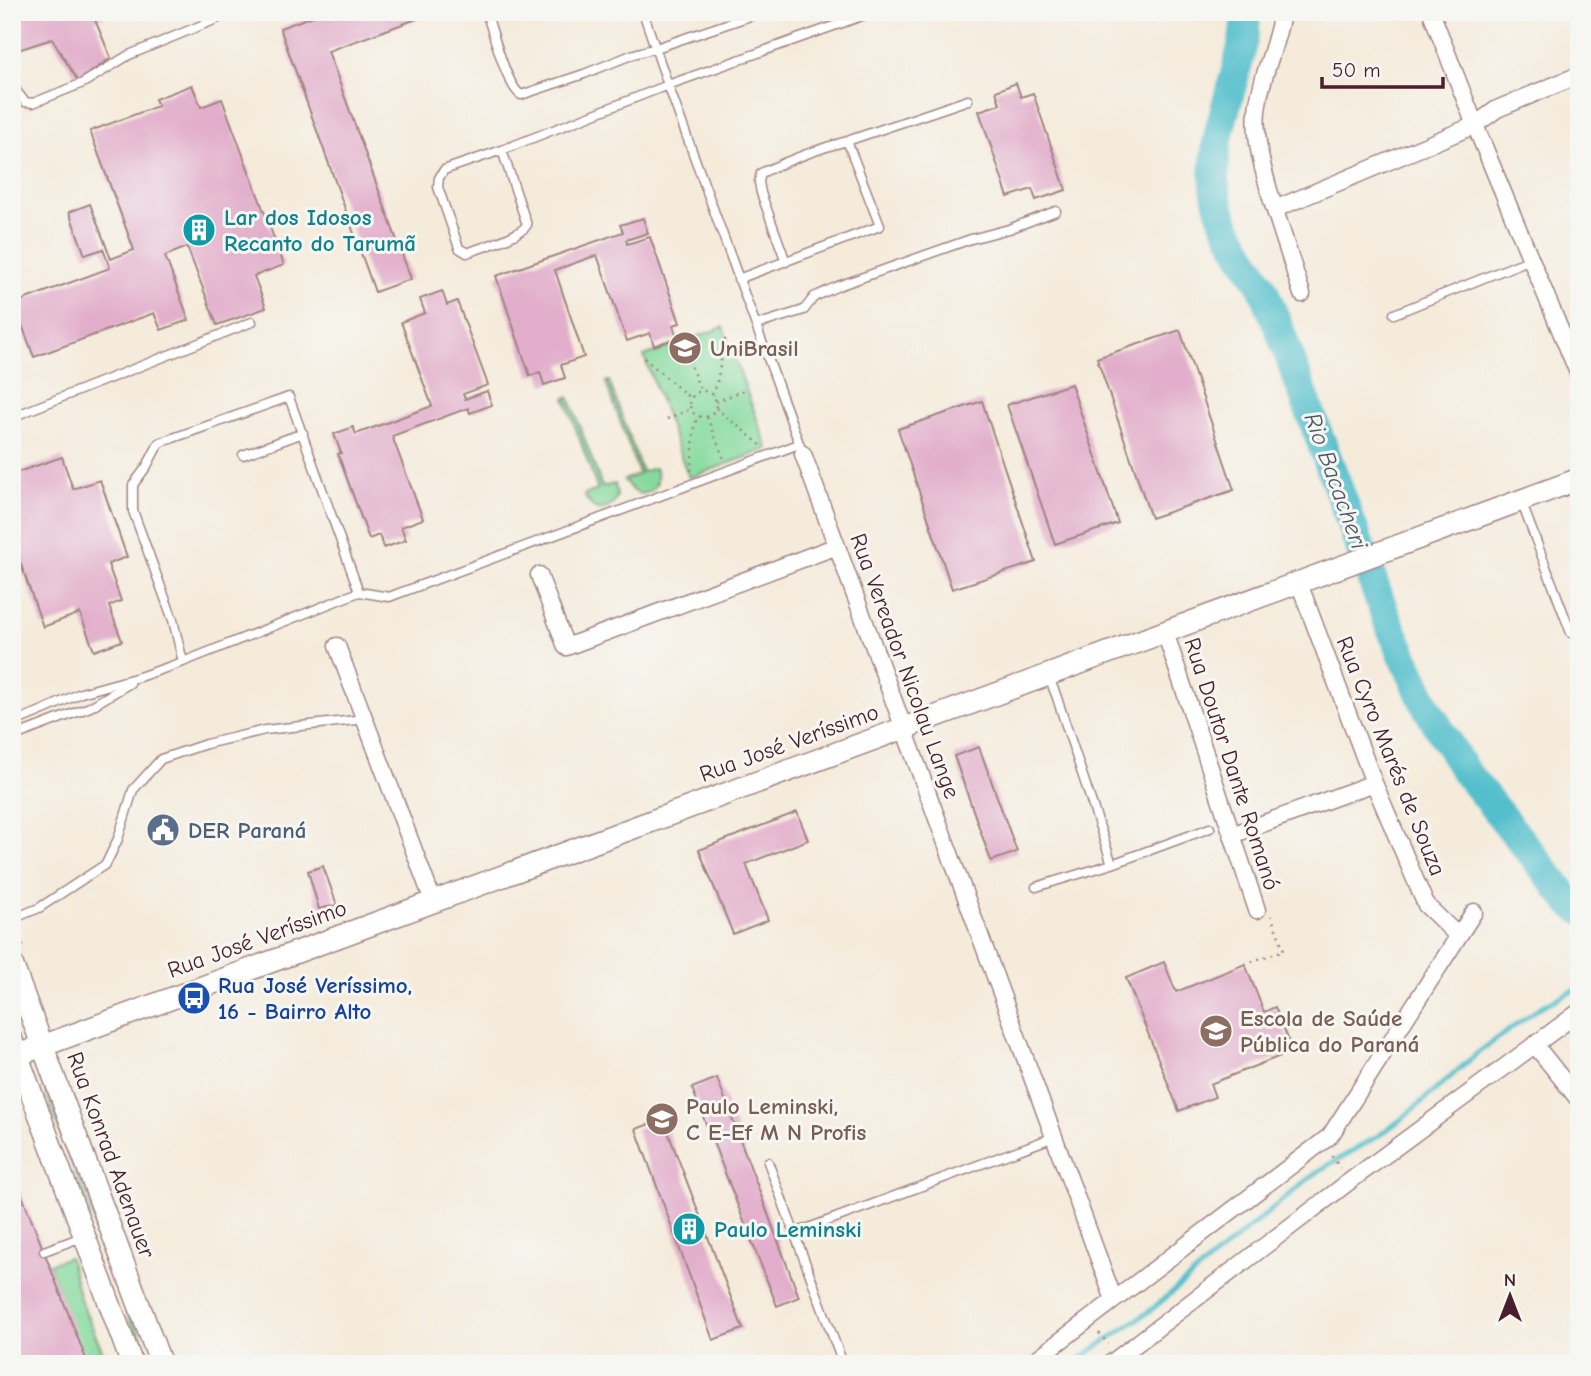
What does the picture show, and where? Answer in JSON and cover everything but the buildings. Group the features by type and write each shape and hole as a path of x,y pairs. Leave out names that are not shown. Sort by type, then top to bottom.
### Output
{"street":[{"path":"1282,12 1256,113 1259,153 1302,294"},
{"path":"1431,12 1579,375"},
{"path":"1275,209 1475,125 1497,109 1579,75"},
{"name":"Rua Vereador Nicolau Lange","path":"801,449 1114,1300"},
{"name":"Rua José Veríssimo","path":"15,1048 43,1046 1579,480"},
{"path":"539,575 566,647 837,546"},
{"name":"Rua Cyro Marés de Souza","path":"1299,583 1374,783 1426,905 1458,936"},
{"name":"Rua Doutor Dante Romanó","path":"1165,632 1232,835 1263,911"},
{"path":"337,646 433,901"},
{"path":"1232,835 1374,783"},
{"path":"1030,1364 1330,1136 1474,912"},
{"name":"Rua Konrad Adenauer","path":"12,964 161,1364"},
{"path":"1111,1357 1579,1012"},
{"path":"1535,1045 1579,1100"},
{"path":"15,1048 132,1364"}],"lane":[{"path":"486,12 509,79 515,90 522,94 762,12"},
{"name":"Rua Vereador Nicolau Lange","path":"643,12 801,449"},
{"path":"502,150 527,225 524,230 467,253 459,248 438,187 444,170 668,85 873,12"},
{"path":"12,80 25,102 33,103 83,83 129,55 219,18"},
{"path":"786,262 761,193 761,173 800,156 968,100"},
{"path":"738,279 880,226 847,141"},
{"path":"756,326 804,310 814,297 838,286 1056,211"},
{"path":"1394,314 1531,259"},
{"path":"12,418 252,322"},
{"path":"183,662 173,620 133,511 133,485 159,443 289,397 359,592"},
{"path":"243,455 303,433"},
{"path":"12,723 81,693 183,662 359,592 389,597 801,449"},
{"path":"1521,501 1571,633"},
{"path":"1048,675 1112,864"},
{"path":"12,737 90,707 139,677"},
{"path":"12,919 38,908 106,864 118,839 133,790 161,760 206,744 265,730 365,719"},
{"path":"1036,887 1112,864 1210,828"},
{"path":"795,1233 1054,1137"},
{"path":"768,1162 843,1364"},
{"path":"44,1251 85,1236"}],"path":[{"path":"712,395 726,334"},
{"path":"687,340 685,351 701,392"},
{"path":"644,358 691,399"},
{"path":"716,402 746,389"},
{"path":"705,391 712,395 716,408 712,414 707,417 698,416 691,409 694,395 705,391"},
{"path":"716,408 766,450"},
{"path":"667,419 691,409"},
{"path":"690,477 698,416"},
{"path":"707,417 726,464"},
{"path":"1245,964 1284,950 1263,911"},
{"path":"1321,1142 1350,1181"},
{"path":"1088,1319 1111,1357"}],"green space":[{"path":"723,327 768,449 689,478 644,356"},
{"path":"609,381 642,472 655,468 656,483 646,493 634,491 624,480 639,474 606,382"},
{"path":"569,397 602,487 615,484 616,499 606,508 595,508 584,495 598,490 565,398"},
{"path":"44,1080 151,1364 146,1364 41,1081"},
{"path":"69,1257 80,1299 108,1364 85,1364 49,1264"}],"waterway":[{"name":"Rio Bacacheri","path":"1246,12 1239,59 1215,154 1215,178 1221,213 1267,298 1386,617 1427,708 1464,770 1571,903 1579,909"},
{"path":"1072,1364 1151,1310 1323,1168 1375,1138 1403,1118 1479,1052 1542,1006 1579,988"}],"place":[{"name":"Lar dos Idosos Recanto do Tarumã","path":"199,230"},
{"name":"UniBrasil","path":"685,348"},
{"name":"DER Paraná","path":"163,830"},
{"name":"Rua José Veríssimo, 16 - Bairro Alto","path":"194,998"},
{"name":"Escola de Saúde Pública do Paraná","path":"1216,1031"},
{"name":"Paulo Leminski, C E-Ef M N Profis","path":"662,1119"},
{"name":"Paulo Leminski","path":"689,1229"}]}
